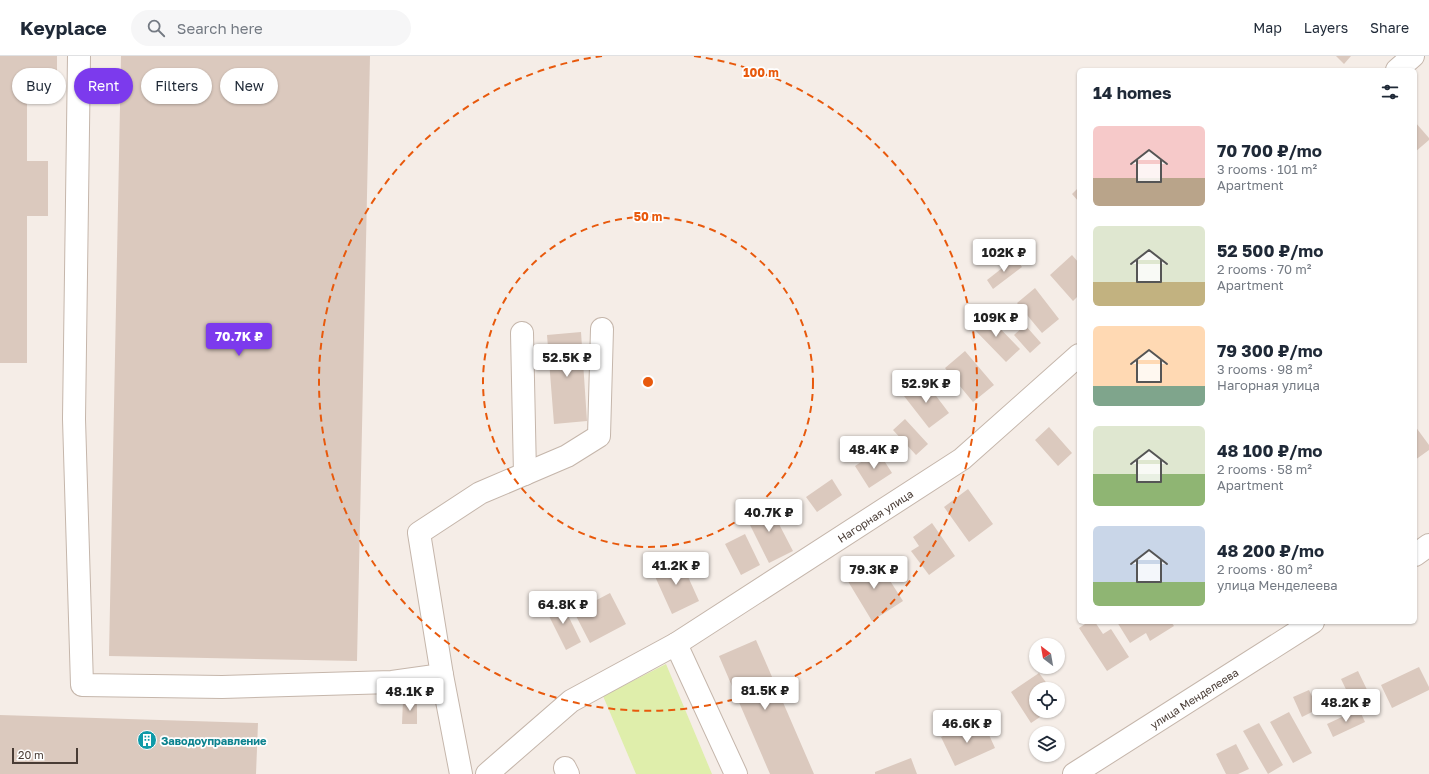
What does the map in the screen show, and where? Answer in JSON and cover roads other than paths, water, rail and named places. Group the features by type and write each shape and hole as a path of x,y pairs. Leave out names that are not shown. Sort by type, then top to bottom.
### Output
{"street":[{"path":"79,56 74,419 82,685 230,687 392,682 442,675"},
{"path":"1399,68 1413,56"},
{"path":"460,774 419,533 480,493 567,456 599,436 602,328"},
{"path":"522,333 525,474"},
{"name":"Нагорная улица","path":"487,774 571,701 676,644 962,459 1077,357"},
{"path":"1417,554 1429,545"},
{"name":"улица Менделеева","path":"1074,774 1310,624"},
{"path":"676,644 736,774"}],"place":[{"name":"Заводоуправление","path":"147,740"}]}
